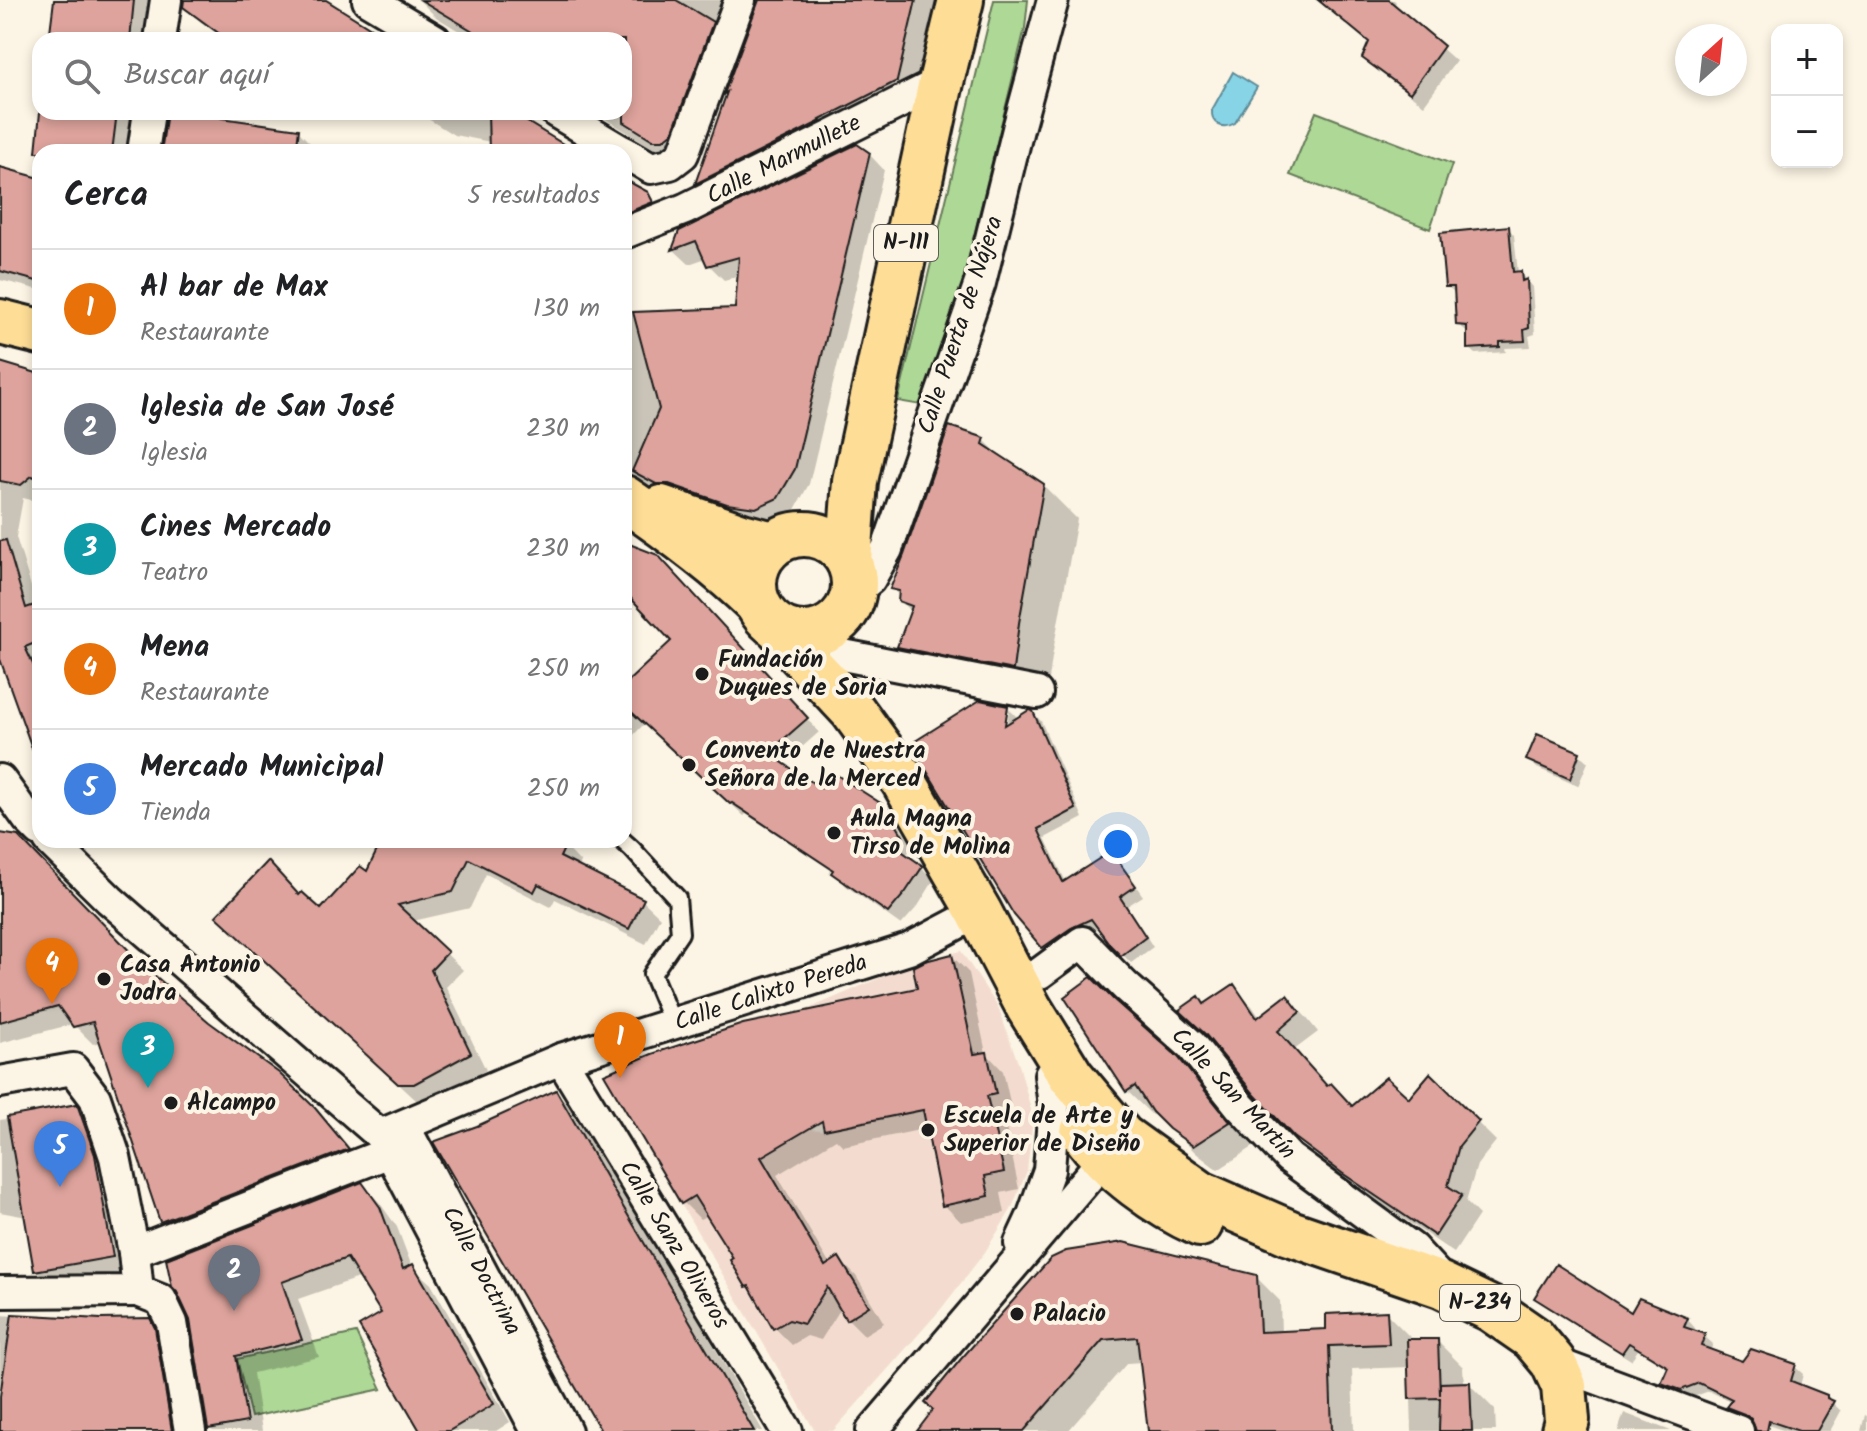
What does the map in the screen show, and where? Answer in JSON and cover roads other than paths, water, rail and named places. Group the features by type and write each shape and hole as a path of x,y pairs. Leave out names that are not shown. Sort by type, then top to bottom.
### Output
{"main road":[{"name":"N-111","path":"847,607 854,486 961,0"},
{"path":"0,322 32,330"},
{"path":"768,616 753,587 754,570 762,555 854,486"},
{"path":"632,500 742,536 788,538 817,535 830,541 841,549 847,607 827,629 814,634 795,634 768,616 706,557 632,503"},
{"name":"N-234","path":"847,607 847,684 853,711"},
{"name":"N-234","path":"768,616 853,711 903,780 1071,1076 1122,1137 1201,1194 1290,1233 1451,1289 1491,1309 1533,1338 1553,1362 1564,1386 1567,1420 1564,1431"},
{"path":"1023,995 1055,1089 1089,1140 1123,1166 1130,1183 1189,1219 1250,1246 1318,1262 1392,1267"}],"street":[{"path":"161,32 166,0"},
{"path":"368,0 422,32"},
{"name":"Calle Puerta de Nájera","path":"847,607 870,579 887,549 980,283 1053,0"},
{"path":"632,157 651,168 670,164 683,154 730,4"},
{"name":"Calle Marmullete","path":"632,230 685,209 941,82"},
{"path":"144,144 148,120"},
{"path":"570,120 610,144"},
{"path":"847,607 1037,693"},
{"path":"0,780 32,823"},
{"name":"Calle Doctrina","path":"57,848 110,900 385,1143 537,1431"},
{"name":"Calle Calixto Pereda","path":"134,1252 385,1143 561,1059 909,949 979,912"},
{"name":"Calle San Martín","path":"1023,995 1040,973 1082,942 1125,986 1191,1045 1240,1106 1289,1158 1412,1248 1451,1289"},
{"name":"Calle Sanz Oliveros","path":"561,1059 787,1431"},
{"path":"0,1082 73,1069 95,1098 115,1157 134,1252 138,1291"},
{"path":"1007,1272 1049,1170 1054,1105 1050,1075"},
{"name":"Calle Doctrina","path":"385,1143 412,1141 566,1431"},
{"path":"872,1431 1092,1173 1123,1166 1212,1213 1266,1222"},
{"path":"0,1292 138,1291 161,1300 172,1323 190,1431"},
{"path":"1553,1362 1738,1431"}],"lane":[{"path":"631,848 677,898 680,933 652,974 673,1024"}],"water":[{"path":"1233,72 1257,87 1235,123 1222,126 1213,119 1212,110"}],"place":[{"name":"Fundación Duques de Soria","path":"702,674"},
{"name":"Convento de Nuestra Señora de la Merced","path":"689,765"},
{"name":"Aula Magna Tirso de Molina","path":"834,833"},
{"name":"Casa Antonio Jodra","path":"104,979"},
{"name":"Mena","path":"52,1004"},
{"name":"Al bar de Max","path":"620,1078"},
{"name":"Cines Mercado","path":"148,1088"},
{"name":"Alcampo","path":"171,1103"},
{"name":"Escuela de Arte y Superior de Diseño","path":"928,1130"},
{"name":"Mercado Municipal","path":"60,1187"},
{"name":"Iglesia de San José","path":"234,1311"},
{"name":"Palacio","path":"1017,1314"}]}
